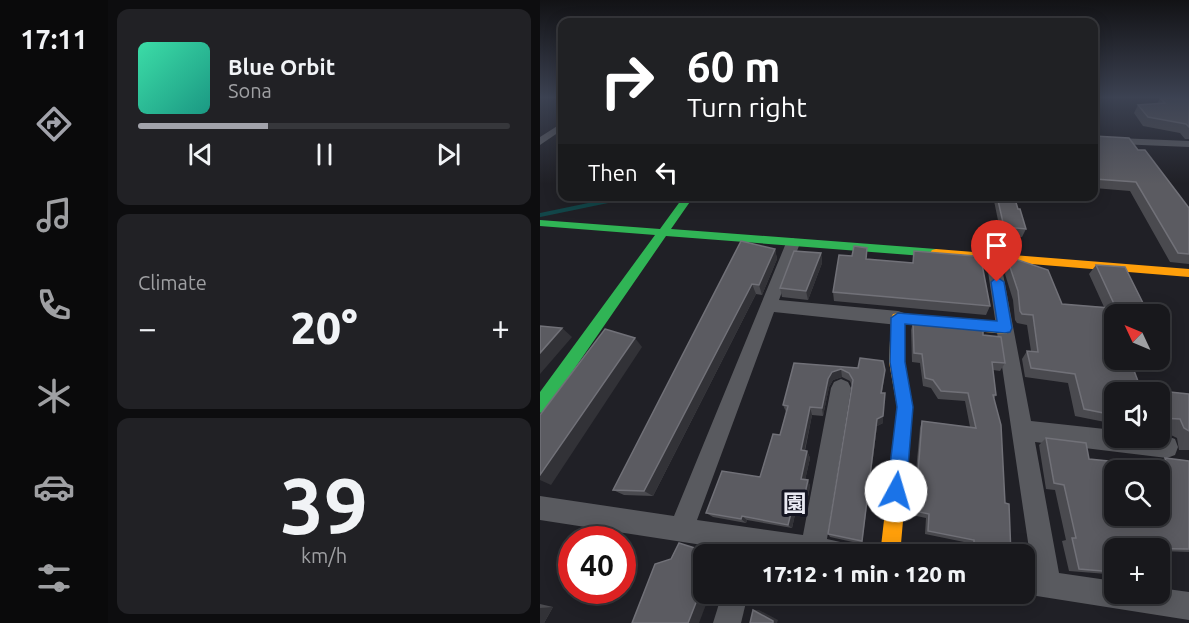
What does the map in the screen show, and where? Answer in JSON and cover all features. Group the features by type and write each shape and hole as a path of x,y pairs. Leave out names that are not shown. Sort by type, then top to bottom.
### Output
{"street":[{"path":"540,142 558,129"},
{"path":"1098,140 1189,144"},
{"path":"540,405 685,201"},
{"path":"540,223 1189,273"},
{"path":"681,530 793,243"},
{"path":"993,258 1022,430 1036,583 1189,606"},
{"path":"768,305 1005,328"},
{"path":"891,544 905,407 897,362 898,318"},
{"path":"814,544 841,388"},
{"path":"1022,430 1104,440"},
{"path":"540,508 681,530 733,544"},
{"path":"728,623 733,604"}],"building":[{"path":"1098,136 1129,138 1138,150 1145,150 1189,208 1189,254 1178,253 1136,182 1098,179"},
{"path":"998,201 1016,201 1026,229 1004,227"},
{"path":"741,241 775,249 759,285 752,284 644,491 613,490"},
{"path":"854,246 867,248 866,259 913,263 914,251 975,256 981,259 990,306 833,292 839,255 852,256"},
{"path":"794,251 821,253 806,291 780,288"},
{"path":"1015,259 1048,270 1062,304 1104,308 1104,370 1134,370 1138,382 1104,382 1104,413 1084,409 1075,374 1031,368 1027,351 1038,352 1033,315 1022,314 1020,311 1018,291 1009,264"},
{"path":"1096,265 1125,267 1144,304 1114,304"},
{"path":"913,322 983,328 983,335 1001,337 1005,363 992,362 996,395 993,395 1001,425 1005,503 1009,504 1011,544 974,544 974,540 928,531 929,514 915,511 922,421 976,428 968,393 941,391 933,380 925,378 922,354 914,353"},
{"path":"540,326 562,328 540,353"},
{"path":"605,329 635,338 540,475 540,415"},
{"path":"860,358 883,361 885,370 881,393 885,393 883,416 877,419 862,541 828,534 853,380 849,373 841,369 832,372 828,379 822,408 810,407 801,450 807,451 801,479 808,480 802,507 793,505 788,525 742,516 741,519 706,513 722,471 760,477 773,434 780,435 788,406 783,405 794,363 858,368"},
{"path":"1170,392 1189,394 1189,431 1184,428 1180,419 1170,418"},
{"path":"1046,438 1086,443 1089,459 1104,461 1104,526 1170,526 1170,460 1165,458 1189,461 1189,549 1170,549 1170,538 1104,538 1104,571 1079,569 1072,538 1076,538 1064,485 1054,483"},
{"path":"679,543 693,547 693,604 695,604 688,623 632,623 655,564 671,559"},
{"path":"753,610 773,621 773,623 750,623"}],"waterway":[{"path":"540,215 608,201"}],"traffic: fast":[{"path":"540,405 685,201"},
{"path":"540,223 936,253"}],"traffic: slow":[{"path":"936,253 1189,273"},
{"path":"891,544 905,407 897,362 898,318 1005,328"}],"district":[{"name":"園","path":"795,503"}],"route":[{"path":"896,491 905,407 897,362 898,318 1005,328 997,282"}]}
